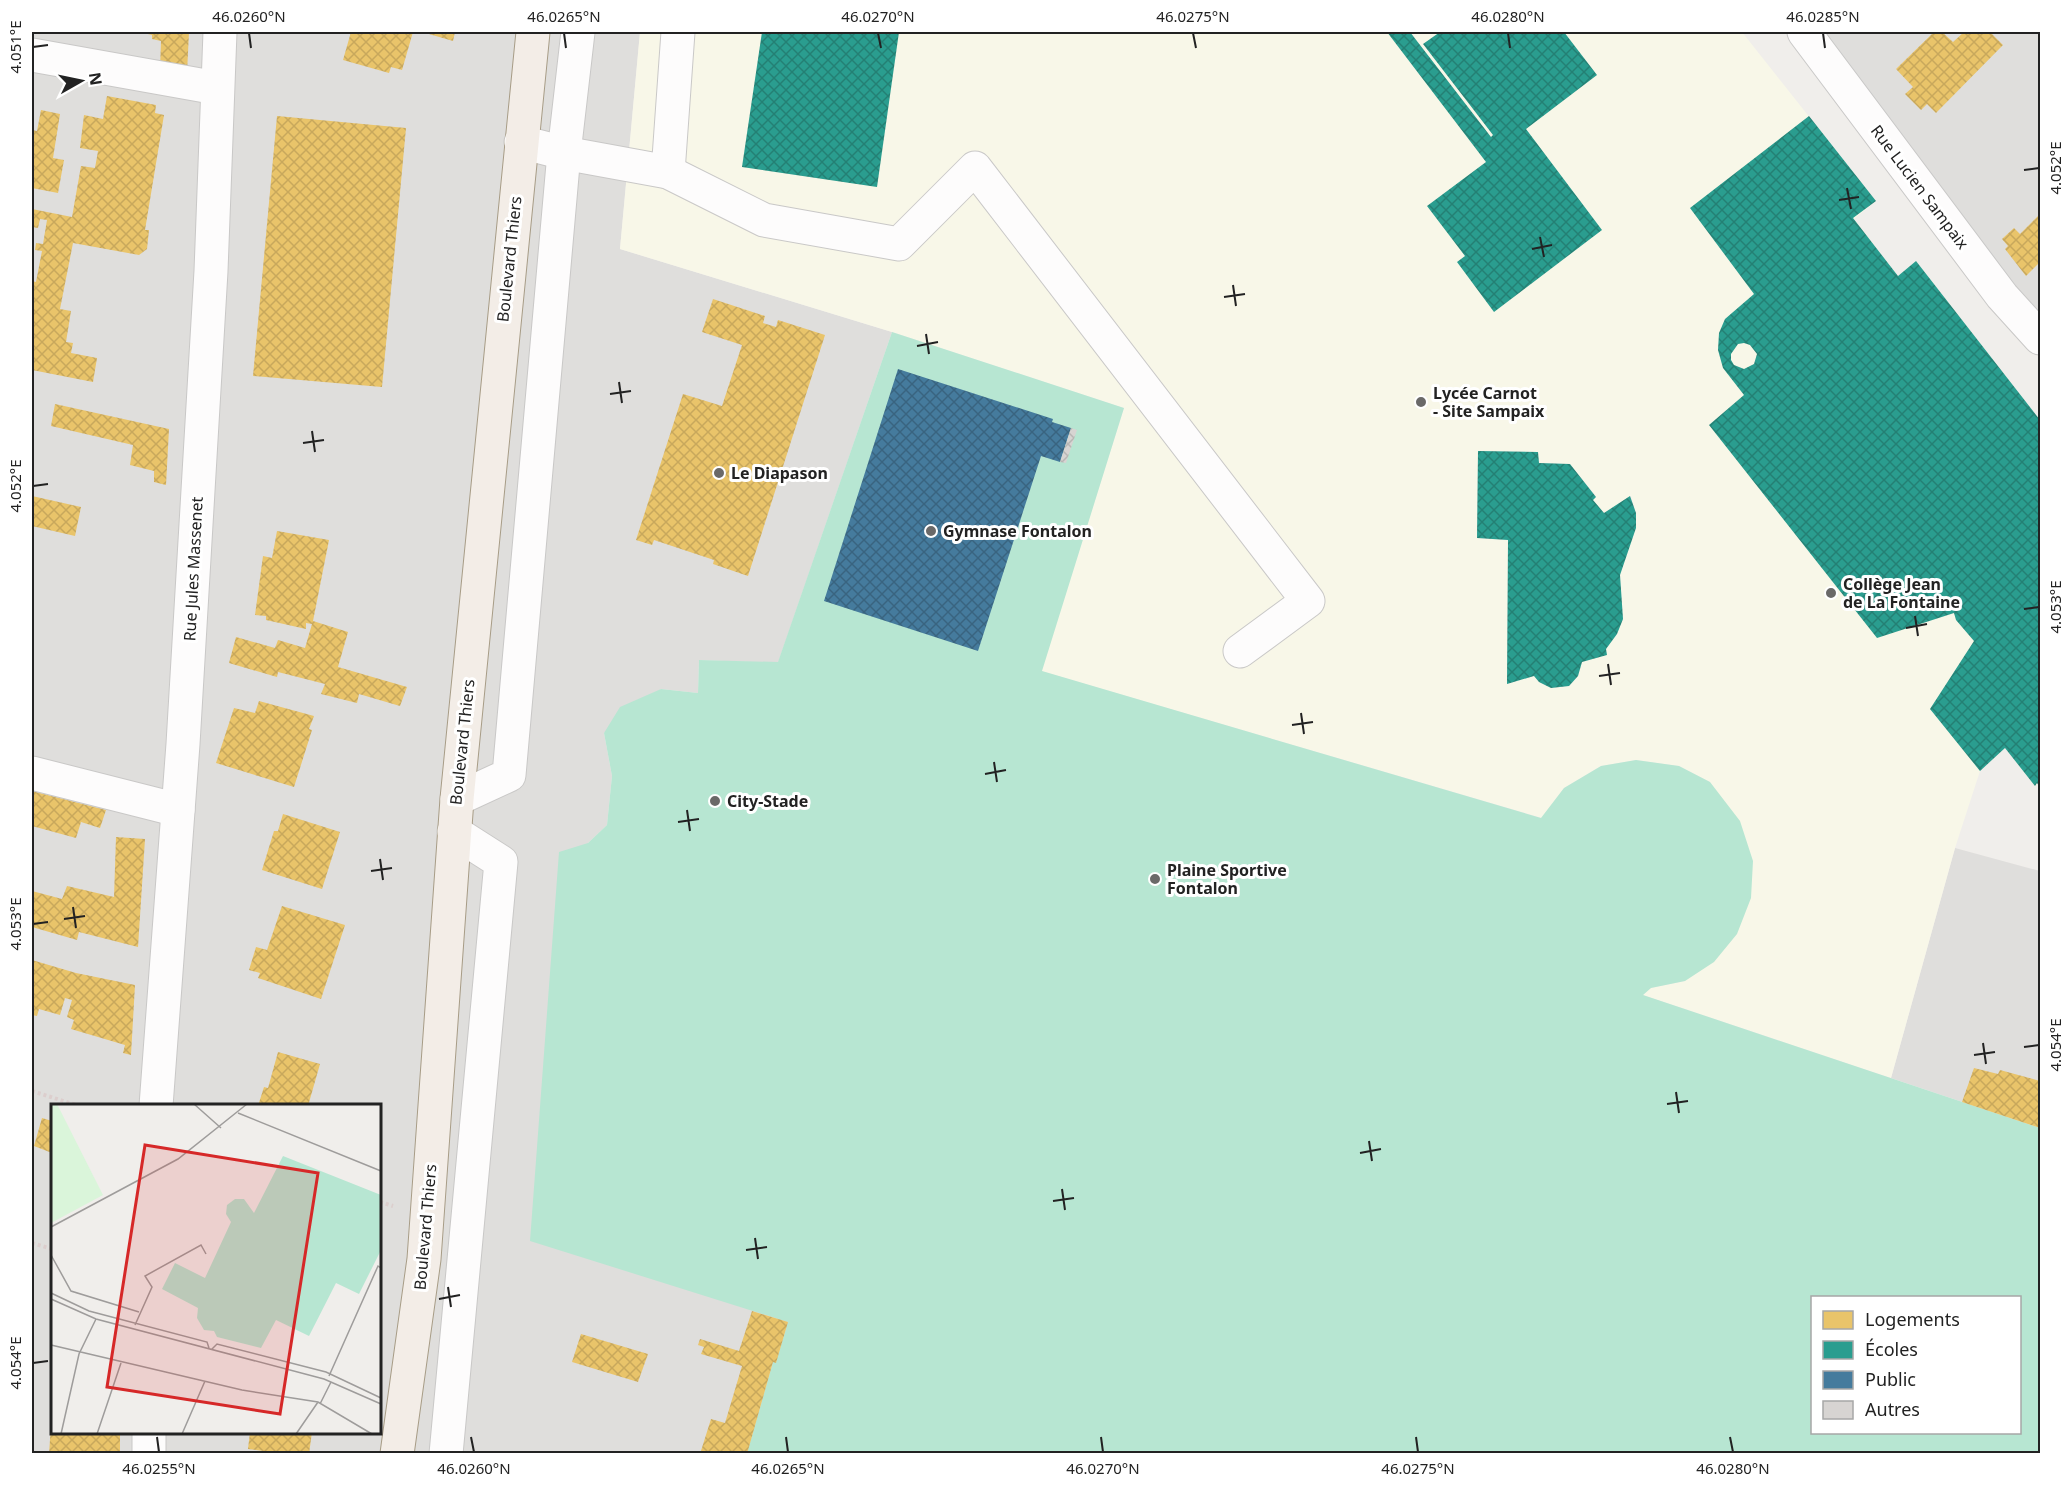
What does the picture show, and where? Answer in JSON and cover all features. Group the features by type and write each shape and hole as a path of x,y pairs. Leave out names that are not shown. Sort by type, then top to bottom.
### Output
{"main road":[{"name":"Boulevard Thiers","path":"397,1454 424,1259 454,832 520,142 533,32"}],"street":[{"name":"Rue Jules Massenet","path":"156,1104 178,810 210,283 220,32"},
{"path":"457,799 509,775 564,153 578,32"},
{"path":"668,172 678,32"},
{"name":"Rue Lucien Sampaix","path":"1804,32 2002,296 2040,338"},
{"path":"32,56 218,88"},
{"path":"520,142 564,153 668,172 764,220 899,244 975,168 1308,601 1240,651"},
{"path":"32,773 178,810"},
{"path":"446,1454 501,862 454,832"},
{"path":"148,1454 149,1434"}],"path":[{"path":"32,1091 72,1104"},
{"path":"32,1242 51,1249"}],"shaded area":[{"path":"32,32 640,32 620,249 892,332 778,663 699,660 698,693 661,689 604,733 612,776 607,825 588,843 788,1322 776,1363 773,1363 747,1453 32,1453"},
{"name":"Lycée Carnot - Site Sampaix","path":"640,32 1742,32 1876,201 1854,219 1898,276 1916,261 2040,420 2040,788 2037,784 2035,786 2005,748 1980,771 1955,848 1891,1078 1643,995 1650,988 1685,981 1710,782 1679,766 1636,760 1601,766 1564,788 1542,818 1041,671 1124,408 892,332 620,249","holes":["1478,451 1537,452 1539,463 1570,464 1596,496 1593,500 1604,513 1631,496 1636,513 1636,528 1620,575 1623,619 1617,634 1606,649 1606,655 1582,662 1578,676 1569,686 1551,688 1539,682 1534,676 1507,684 1508,540 1477,538"]},
{"path":"1824,32 2040,32 2040,340"},
{"path":"1955,848 2040,871 2040,1128 1891,1078"}],"green space":[{"name":"Plaine Sportive Fontalon","path":"892,332 1124,408 1042,671 1541,818 1564,788 1601,766 1636,760 1679,766 1710,782 1740,821 1753,861 1751,898 1737,934 1714,962 1685,981 1651,988 1643,995 2040,1128 2040,1453 747,1453 773,1362 776,1362 788,1322 530,1241 559,852 588,843 607,825 612,776 604,733 620,707 661,689 698,693 699,660 778,662"}],"building: Logements":[{"path":"139,32 189,32 187,73 160,69 161,41 152,39 152,35"},
{"path":"351,32 413,32 402,70 391,67 389,73 343,60"},
{"path":"422,32 455,32 453,41"},
{"path":"1934,32 1942,32 1953,42 1964,32 1990,32 2003,45 1936,113 1927,104 1921,110 1905,94 1913,87 1896,69"},
{"path":"107,96 156,105 155,113 164,115 145,230 149,230 147,249 139,255 73,243 60,309 71,311 66,342 73,343 71,353 97,358 93,382 32,370 32,281 36,282 42,251 35,250 36,243 43,244 47,220 40,219 38,228 32,227 32,209 72,217 81,166 95,168 98,151 80,148 84,115 103,119"},
{"path":"41,110 60,114 53,158 64,160 58,193 32,188 32,130 37,131"},
{"path":"277,116 406,128 382,387 253,376"},
{"path":"2040,214 2040,262 2026,276 2005,249 2008,246 2002,239 2014,228 2020,234"},
{"name":"Le Diapason","path":"713,299 765,316 763,323 776,327 778,320 825,335 748,576 713,564 714,560 654,540 652,545 636,540 683,394 722,406 742,345 702,332"},
{"path":"55,404 169,429 166,485 154,482 154,471 130,465 133,445 51,426"},
{"path":"32,496 81,507 75,536 32,526"},
{"path":"277,531 329,540 313,621 348,632 338,667 407,687 400,706 359,694 357,703 321,694 325,684 278,672 277,677 229,663 236,637 275,648 278,640 305,648 312,624 306,623 306,629 266,620 266,616 255,615 263,556 272,558"},
{"path":"259,701 314,716 309,729 312,730 294,787 216,763 234,708 255,713"},
{"path":"32,791 106,810 100,828 81,822 76,838 32,826"},
{"path":"283,814 340,832 322,889 262,870 274,831 278,831"},
{"path":"116,837 145,839 138,947 79,932 77,940 32,927 32,891 62,899 67,886 114,897"},
{"path":"282,906 345,925 321,999 258,978 260,973 249,970 256,947 267,950"},
{"path":"32,960 76,973 135,985 131,1055 123,1053 125,1045 71,1029 74,1020 67,1017 72,1000 65,998 60,1015 39,1009 37,1016 32,1015"},
{"path":"278,1052 320,1064 309,1104 259,1104 264,1087 268,1088"},
{"path":"1974,1068 1998,1074 2000,1070 2040,1081 2040,1128 1962,1102"},
{"path":"42,1118 51,1121 51,1153 34,1146"},
{"path":"752,1311 788,1322 776,1363 773,1362 747,1454 700,1454 711,1419 725,1423 742,1366 701,1354 704,1347 698,1345 700,1339 739,1351"},
{"path":"581,1334 648,1354 638,1382 572,1362"},
{"path":"51,1425 51,1434 120,1434 120,1454 49,1454"},
{"path":"250,1434 312,1434 309,1454 285,1454 248,1449"}],"building: Écoles":[{"path":"762,32 899,32 877,187 742,167"},
{"path":"1387,32 1410,32 1491,137 1493,135 1423,44 1440,32 1564,32 1597,75 1526,129 1602,230 1494,312 1457,262 1465,256 1427,206 1486,162"},
{"path":"1809,116 1876,201 1853,218 1898,276 1916,261 2040,420 2040,788 2037,783 2035,786 2005,748 1980,771 1930,709 1974,641 1956,620 1954,613 1877,638 1709,425 1744,395 1723,368 1718,350 1719,333 1725,319 1754,294 1690,208","holes":["1738,344 1750,345 1757,354 1754,364 1744,369 1734,365 1731,354"]},
{"path":"1478,451 1538,452 1539,463 1570,464 1596,497 1593,500 1604,513 1630,496 1636,513 1636,528 1620,575 1623,619 1617,634 1606,649 1607,655 1582,662 1578,676 1569,686 1551,688 1539,682 1534,676 1507,684 1508,540 1477,538"}],"building: Public":[{"name":"Gymnase Fontalon","path":"898,369 1053,419 1052,422 1071,428 1060,462 1041,456 978,651 824,601"}],"building: Autres":[{"path":"1071,428 1077,430 1066,463 1060,462"}],"place":[{"name":"Lycée Carnot - Site Sampaix","path":"1421,402"},
{"name":"Le Diapason","path":"719,473"},
{"name":"Gymnase Fontalon","path":"931,531"},
{"name":"Collège Jean de La Fontaine","path":"1831,593"},
{"name":"City-Stade","path":"715,801"},
{"name":"Plaine Sportive Fontalon","path":"1155,879"}]}
